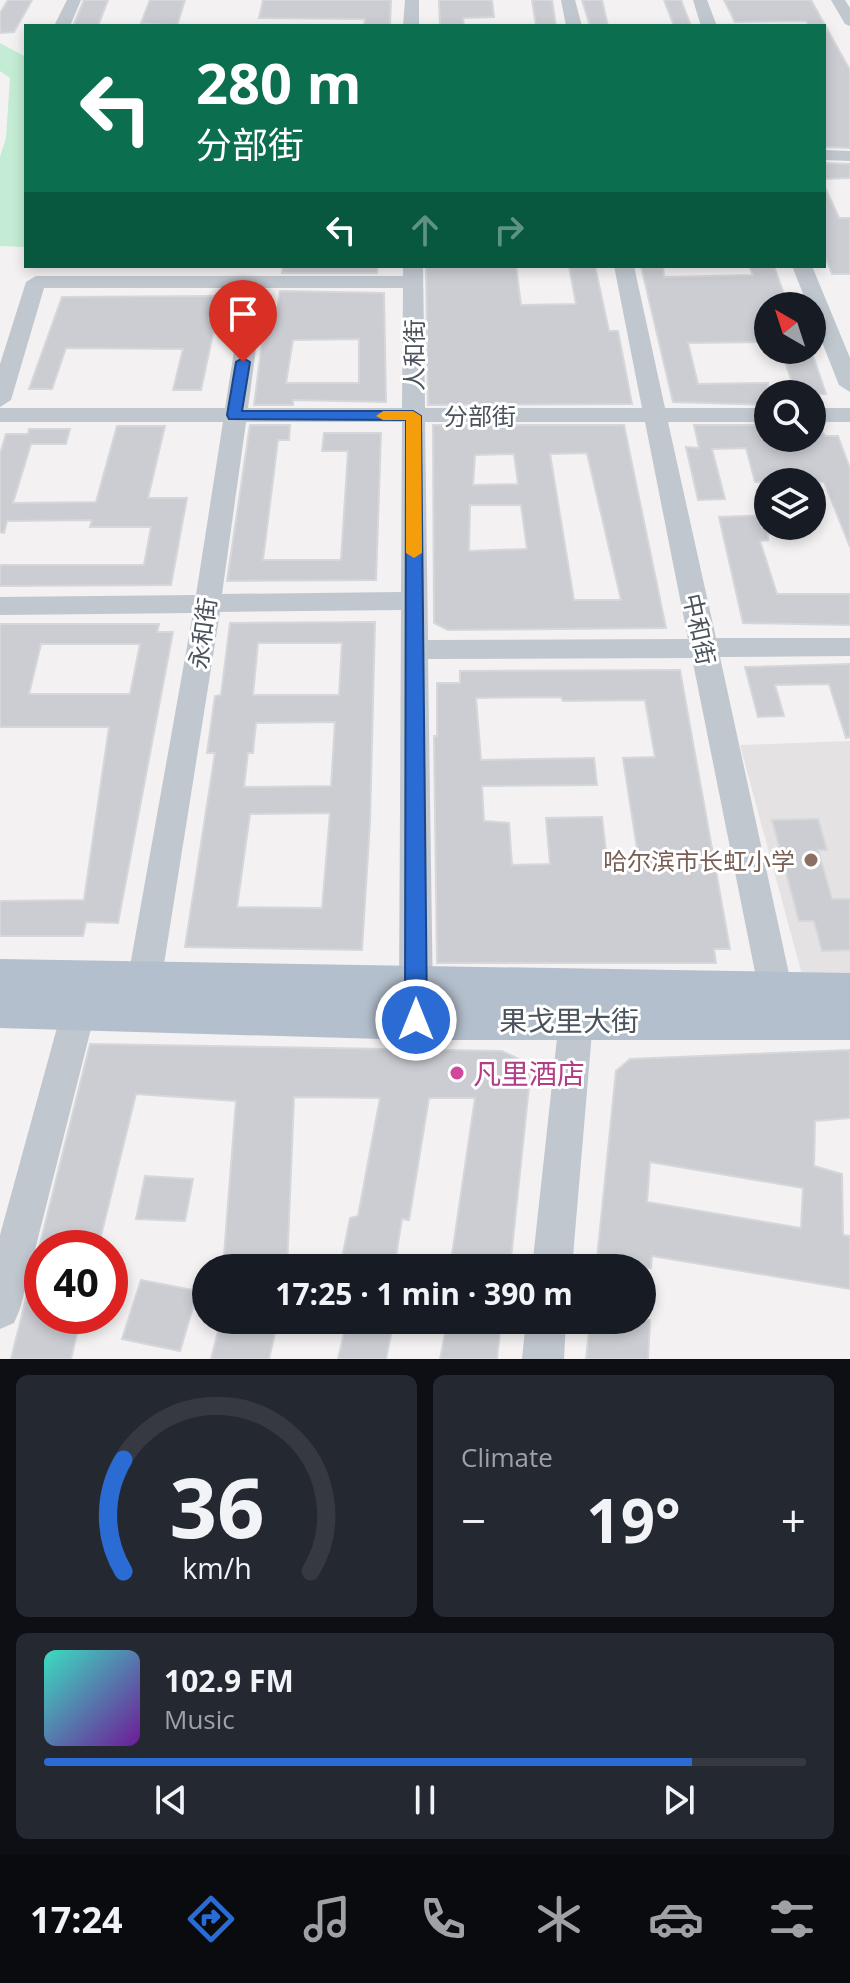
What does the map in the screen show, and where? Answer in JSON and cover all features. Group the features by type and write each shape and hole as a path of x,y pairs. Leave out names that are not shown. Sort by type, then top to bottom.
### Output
{"main road":[{"name":"果戈里大街","path":"0,978 144,983 416,1004"},
{"name":"果戈里大街","path":"575,1005 776,992 850,992"},
{"name":"果戈里大街","path":"0,1009 78,1013 416,1004 575,1005 850,1020"}],"street":[{"path":"63,24 74,0"},
{"path":"411,24 412,0"},
{"path":"568,0 574,24"},
{"path":"700,0 708,24"},
{"path":"838,0 850,21"},
{"path":"826,155 850,156"},
{"name":"中和街","path":"624,268 776,992"},
{"path":"803,268 850,385"},
{"path":"0,400 36,282 255,282 413,274"},
{"name":"人和街","path":"413,274 416,1004"},
{"name":"永和街","path":"144,983 191,718 255,282"},
{"name":"分部街","path":"0,415 754,415"},
{"path":"826,415 850,415"},
{"path":"0,606 414,601"},
{"path":"414,650 850,647"},
{"path":"553,1254 575,1005"},
{"path":"0,1309 78,1013"},
{"path":"543,1359 545,1334"}],"shaded area":[{"name":"哈尔滨市长虹小学","path":"850,741 850,974 802,975 740,745"}],"green space":[{"path":"0,43 24,56 24,247 0,246 0,157 6,138 10,78 0,71"}],"building":[{"path":"8,0 32,0 14,32 0,33 0,13"},
{"path":"84,0 108,0 99,24 74,24"},
{"path":"150,0 185,0 178,24 141,23"},
{"path":"263,0 391,0 390,24 364,24 365,19 259,18"},
{"path":"439,0 492,0 494,17 463,18 464,24 440,24"},
{"path":"532,0 552,0 556,24 536,24"},
{"path":"582,0 602,0 608,24 589,24"},
{"path":"664,0 681,0 690,24 673,24"},
{"path":"724,0 811,0 824,24 808,24 806,21 735,22"},
{"path":"826,27 850,70 850,148 826,147"},
{"path":"826,163 850,164 850,178 826,179"},
{"path":"826,189 839,218 850,218 850,274 832,274 826,259"},
{"path":"283,268 378,268 377,273 282,273"},
{"path":"426,268 516,268 521,305 576,304 569,268 595,268 609,331 618,331 632,404 428,405"},
{"path":"641,268 663,268 664,277 753,275 750,268 775,268 783,292 754,292 754,342 688,343 698,384 754,383 754,405 673,402"},
{"path":"280,291 384,293 386,402 293,400 293,405 254,405 266,312 277,312","holes":["359,339 359,383 286,383 293,340"]},
{"path":"214,296 209,320 216,320 201,390 173,390 183,349 66,348 52,389 29,389 62,297"},
{"path":"786,364 816,364 821,380 791,380"},
{"path":"250,425 290,425 289,440 278,440 263,560 341,560 348,451 322,451 324,433 381,433 376,580 227,581"},
{"path":"433,425 624,425 666,628 448,630 434,623","holes":["587,453 621,600 574,600 550,454","514,454 518,484 473,485 475,455","470,505 521,505 527,549 469,551"]},
{"path":"694,425 754,425 754,452 826,452 826,436 838,436 850,469 850,547 826,487 826,468 754,468 754,478 746,448 712,449 725,499 698,500 686,447 699,448"},
{"path":"117,426 165,426 148,498 187,498 171,585 0,586 0,565 144,565 151,527 90,527 92,520 7,521 4,533 0,532 0,454 6,434 28,434 29,429 70,429 66,444 31,444 13,503 96,502"},
{"path":"754,516 754,540 768,540 760,541 777,594 850,594 850,625 743,623 719,517"},
{"path":"375,622 370,822 362,950 185,947 215,753 207,753 215,696 221,695 230,623","holes":["258,643 342,643 339,695 253,695","335,722 331,786 244,787 248,753 253,753 256,723","330,813 322,908 237,907 250,814"]},
{"path":"0,624 159,624 157,632 173,632 118,923 86,922 83,936 0,936 0,901 84,900 109,727 0,727","holes":["41,644 140,644 130,694 29,694"]},
{"path":"850,664 850,737 846,738 829,684 775,685 784,716 758,717 745,667"},
{"path":"680,670 730,949 714,949 716,963 437,963 434,736 437,736 437,683 460,683 460,671","holes":["561,697 563,701 645,700 655,757 623,758 640,868 608,869 602,817 546,818 550,864 512,865 509,823 484,821 482,786 597,785 594,758 481,760 476,698"]},
{"path":"818,819 827,850 818,850 832,899 850,899 850,950 822,951 814,921 799,921 772,820"},
{"path":"90,1044 502,1051 519,1059 530,1077 511,1254 452,1254 475,1098 429,1098 409,1220 402,1219 396,1254 343,1254 350,1218 358,1216 380,1098 294,1097 288,1254 224,1254 236,1101 136,1094 102,1230 44,1230"},
{"path":"850,1050 850,1118 815,1121 814,1166 842,1174 843,1235 850,1236 850,1289 656,1257 656,1254 597,1254 616,1071 630,1059","holes":["650,1162 803,1188 801,1228 647,1202"]},
{"path":"145,1176 193,1179 185,1221 136,1219"},
{"path":"141,1280 192,1290 192,1311 180,1351 122,1339 124,1334 128,1334 128,1320"},
{"path":"24,1306 24,1334 77,1334 71,1359 11,1359"},
{"path":"217,1334 275,1334 269,1359 211,1359"},
{"path":"344,1334 391,1334 386,1359 338,1359"},
{"path":"445,1334 500,1334 497,1359 440,1359"},
{"path":"589,1334 649,1334 648,1359 586,1359"}],"slow traffic":[{"path":"383,416 413,416 414,553"}],"place":[{"name":"哈尔滨市长虹小学","path":"811,860"},
{"name":"凡里酒店","path":"457,1073"}],"route":[{"path":"243,362 234,415 413,416 416,1020"}]}
